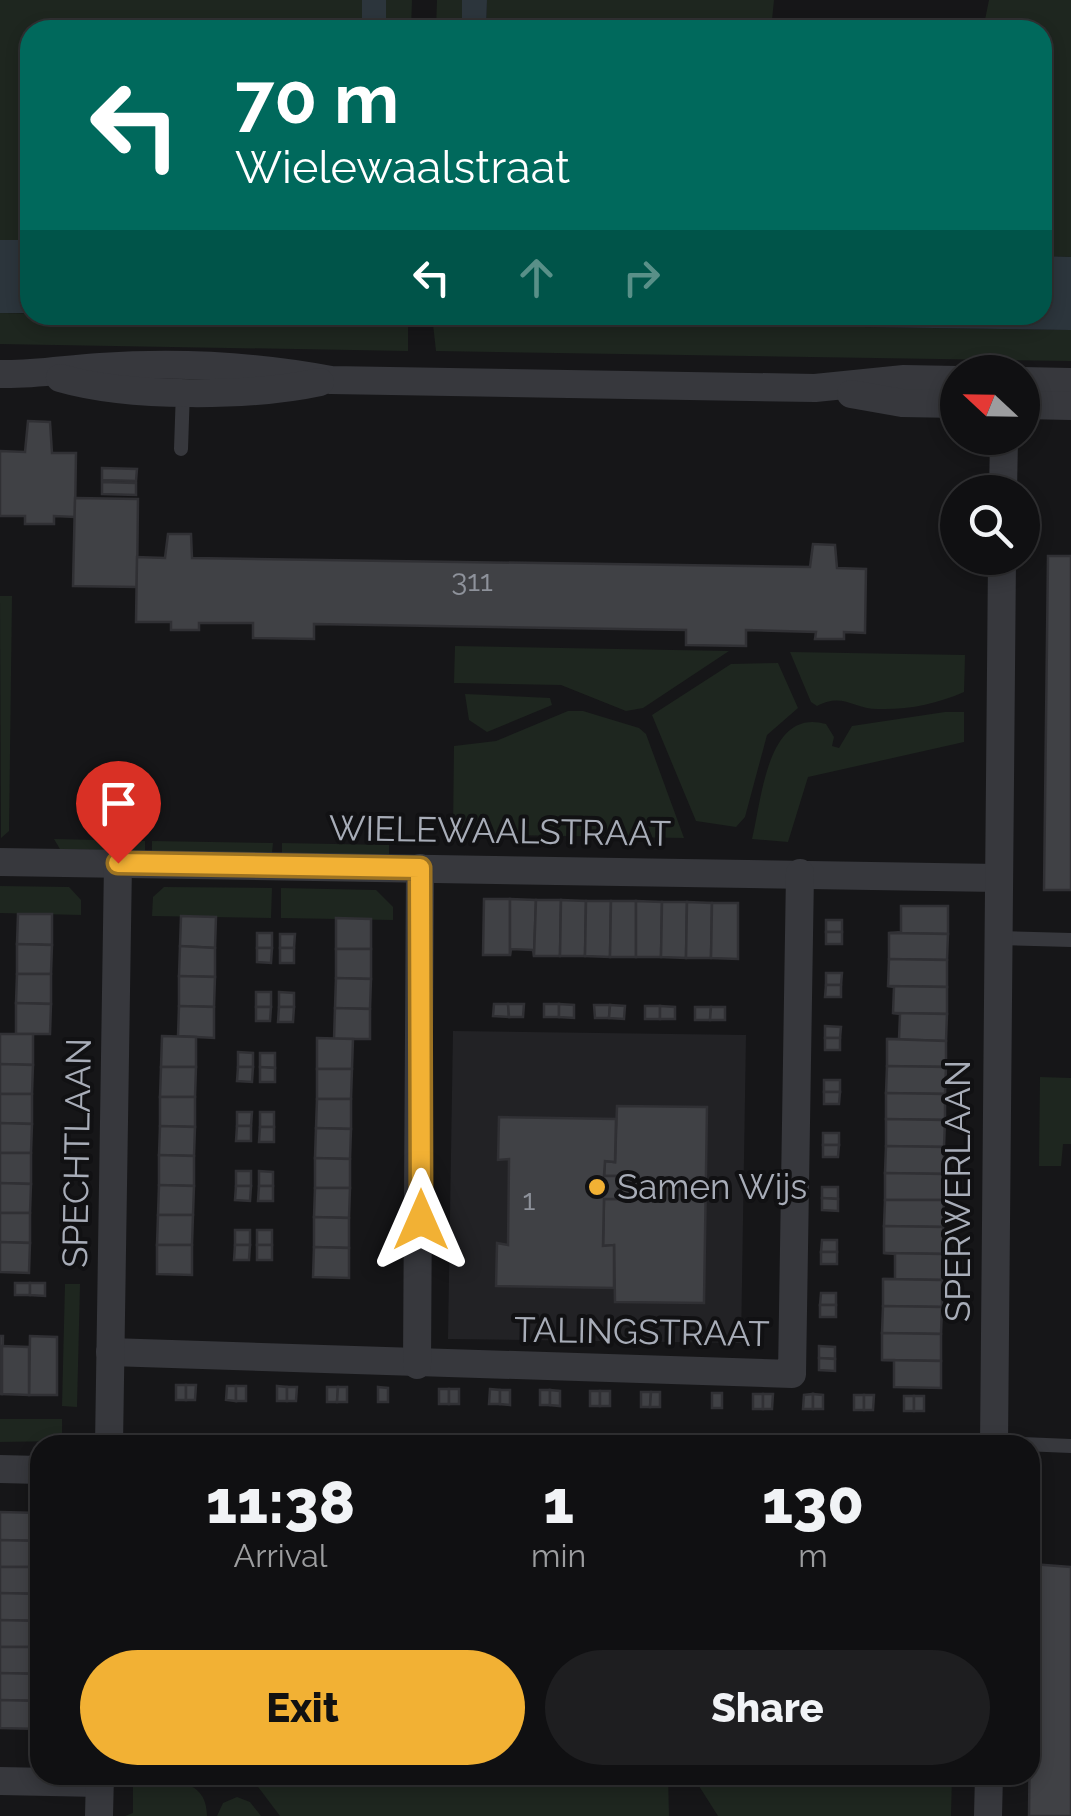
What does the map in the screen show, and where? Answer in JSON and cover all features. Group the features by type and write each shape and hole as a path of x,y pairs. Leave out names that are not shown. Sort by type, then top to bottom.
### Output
{"street":[{"path":"0,374 49,375 93,388 183,379 276,392 331,380 815,388 904,379 940,380"},
{"path":"1040,381 1071,382"},
{"path":"815,388 902,404 940,404"},
{"path":"1040,405 1071,406"},
{"name":"SPERWERLAAN","path":"994,1435 1002,575"},
{"name":"WIELEWAALSTRAAT","path":"0,862 998,878"},
{"name":"SPECHTLAAN","path":"108,1435 118,863"},
{"path":"417,1364 420,868"},
{"name":"TALINGSTRAAT","path":"110,1352 792,1374 800,874"},
{"path":"0,1469 30,1470"},
{"path":"0,1781 30,1780"},
{"path":"99,1816 100,1785"},
{"path":"988,1785 988,1816"}],"lane":[{"path":"181,449 183,379"},
{"path":"997,938 1071,940"},
{"name":"SPERWERLAAN","path":"1040,1445 1071,1446"}],"shaded area":[{"path":"0,0 362,0 362,20 20,20 20,240 0,240"},
{"path":"362,0 386,0 386,20 362,20"},
{"path":"386,0 412,0 411,20 386,20"},
{"path":"437,0 462,0 462,20 436,20"},
{"path":"462,0 487,0 486,20 462,20"},
{"path":"487,0 774,0 772,20 486,20"},
{"path":"989,0 1071,0 1071,257 1052,256 1052,20 985,20"},
{"path":"0,240 20,240 20,313 0,313"},
{"path":"1052,256 1071,257 1071,330 732,325 1052,325"},
{"path":"0,313 20,313 20,325 408,325 408,351 0,344"},
{"path":"433,325 1071,330 1071,361 1040,361 1040,355 940,355 940,359 436,351"},
{"path":"0,596 12,596 9,831 1,838"},
{"path":"455,646 729,651 643,708 626,711 561,685 454,683"},
{"path":"790,652 965,655 964,692 933,703 900,708 869,708 834,701 817,706 811,702"},
{"path":"778,663 798,708 767,735 745,817 736,827 696,821 652,715 731,664"},
{"path":"465,694 550,698 552,705 487,732 469,720"},
{"path":"568,711 583,711 639,728 646,734 684,838 453,834 454,746 496,741"},
{"path":"964,712 964,742 808,777 788,842 752,839 771,760 779,742 791,729 806,722 826,724 834,737 832,746 839,748 852,726"},
{"path":"54,839 145,841 145,851 60,849"},
{"path":"152,841 273,843 272,853 152,851"},
{"path":"282,843 389,845 389,855 282,853"},
{"path":"0,886 69,887 81,900 81,915 0,913"},
{"path":"164,887 272,888 271,918 152,916 153,897"},
{"path":"281,888 376,890 393,907 393,920 281,918"},
{"name":"Samen Wijs","path":"453,1031 746,1035 741,1343 448,1339"},
{"path":"1040,1077 1071,1078 1071,1144 1063,1144 1061,1166 1039,1166"},
{"path":"65,1284 80,1284 77,1407 62,1406"},
{"path":"0,1419 62,1419 62,1435 30,1435 30,1442 0,1442"},
{"path":"133,1785 188,1785 200,1793 207,1816 125,1816 133,1813"},
{"path":"257,1785 668,1785 669,1816 280,1816"},
{"path":"698,1785 952,1785 951,1816 718,1816"},
{"path":"237,1797 250,1802 261,1816 217,1816 223,1803"}],"building":[{"path":"28,421 50,422 52,453 76,453 75,517 54,516 54,524 25,524 25,516 0,516 0,451 25,452"},
{"path":"102,468 137,469 136,481 102,480"},
{"path":"102,482 136,483 136,495 102,494"},
{"path":"75,498 138,499 137,587 73,586"},
{"path":"168,534 191,534 192,558 810,567 813,544 835,545 837,568 866,569 865,633 844,632 844,639 815,639 816,632 746,630 746,646 686,645 686,630 314,624 314,639 253,638 253,623 199,623 199,630 171,630 171,622 136,622 137,557 165,558"},
{"path":"1048,556 1071,556 1071,890 1044,890"},
{"path":"484,899 510,899 510,955 483,955"},
{"path":"510,899 536,900 534,956 533,950 511,949 510,955"},
{"path":"536,900 561,900 560,956 534,956"},
{"path":"561,900 586,901 585,956 560,956"},
{"path":"586,901 611,901 610,957 585,956"},
{"path":"611,901 636,901 636,957 610,957"},
{"path":"636,901 662,902 661,957 636,957"},
{"path":"662,902 687,902 686,958 661,957"},
{"path":"687,902 712,903 711,958 686,958"},
{"path":"712,903 738,903 738,959 711,958"},
{"path":"901,906 948,906 948,934 889,933 901,932"},
{"path":"18,914 52,914 52,945 17,944"},
{"path":"181,916 216,917 215,948 180,946"},
{"path":"336,918 371,919 371,949 336,949"},
{"path":"826,920 842,920 842,932 826,932"},
{"path":"826,932 842,932 842,944 826,944"},
{"path":"257,933 272,933 272,948 257,948"},
{"path":"889,933 948,934 947,960 889,959"},
{"path":"280,934 295,934 294,948 280,948"},
{"path":"17,944 52,945 51,974 17,974"},
{"path":"180,946 215,948 215,977 179,976"},
{"path":"257,948 272,948 271,963 257,962"},
{"path":"280,948 294,948 294,963 280,963"},
{"path":"336,949 371,949 371,979 336,978"},
{"path":"889,959 947,960 947,987 888,986"},
{"path":"826,973 842,973 841,985 826,985"},
{"path":"17,974 51,974 51,1004 16,1003"},
{"path":"179,976 215,977 214,1007 179,1006"},
{"path":"336,978 371,979 370,1009 335,1008"},
{"path":"826,985 841,985 841,997 825,997"},
{"path":"888,986 947,987 947,1014 893,1013 894,987"},
{"path":"256,992 271,992 271,1007 256,1007"},
{"path":"279,992 294,993 294,1007 279,1007"},
{"path":"16,1003 51,1004 50,1034 16,1034"},
{"path":"494,1004 508,1004 509,1017 493,1016"},
{"path":"508,1004 524,1004 523,1017 509,1017"},
{"path":"544,1004 559,1004 559,1017 544,1017"},
{"path":"559,1004 574,1005 574,1018 559,1017"},
{"path":"594,1005 610,1005 609,1018 595,1018"},
{"path":"610,1005 625,1006 624,1019 609,1018"},
{"path":"179,1006 214,1007 214,1038 178,1036"},
{"path":"645,1006 660,1006 660,1019 645,1019"},
{"path":"660,1006 675,1007 675,1019 660,1019"},
{"path":"256,1007 271,1007 270,1021 256,1021"},
{"path":"279,1007 294,1007 293,1022 278,1022"},
{"path":"695,1007 711,1007 710,1020 695,1020"},
{"path":"711,1007 725,1007 725,1020 710,1020"},
{"path":"335,1008 370,1009 370,1039 334,1039"},
{"path":"893,1013 947,1014 946,1041 887,1039 899,1039 900,1014"},
{"path":"825,1026 841,1027 840,1038 825,1038"},
{"path":"0,1034 33,1034 33,1065 0,1064"},
{"path":"162,1036 196,1037 196,1067 161,1067"},
{"path":"317,1038 353,1039 352,1069 317,1069"},
{"path":"825,1038 840,1038 840,1050 825,1050"},
{"path":"887,1039 946,1041 946,1067 887,1066"},
{"path":"238,1052 253,1053 253,1067 238,1067"},
{"path":"260,1053 275,1053 275,1068 260,1067"},
{"path":"0,1064 33,1065 32,1094 0,1094"},
{"path":"887,1066 946,1067 945,1094 886,1093"},
{"path":"161,1067 196,1067 195,1097 160,1097"},
{"path":"238,1067 253,1067 252,1082 237,1081"},
{"path":"260,1067 275,1068 275,1082 260,1082"},
{"path":"317,1069 352,1069 351,1099 317,1099"},
{"path":"824,1080 840,1080 840,1092 824,1092"},
{"path":"824,1092 840,1092 839,1104 824,1104"},
{"path":"886,1093 945,1094 945,1120 886,1119"},
{"path":"0,1094 32,1094 32,1124 0,1123"},
{"path":"160,1097 195,1097 195,1127 160,1126"},
{"path":"317,1099 351,1099 351,1129 316,1128"},
{"path":"617,1106 707,1107 704,1303 615,1302 614,1245 603,1246 604,1199 630,1199 630,1176 604,1176 605,1161 615,1162"},
{"path":"237,1112 252,1112 251,1126 237,1126"},
{"path":"260,1112 274,1112 274,1127 260,1127"},
{"path":"499,1117 616,1119 615,1162 605,1161 604,1176 630,1176 630,1199 604,1199 603,1246 614,1245 614,1288 496,1286 497,1243 508,1245 509,1159 498,1160"},
{"path":"886,1119 945,1120 944,1147 886,1146"},
{"path":"0,1123 32,1124 31,1153 0,1153"},
{"path":"160,1126 195,1127 194,1156 159,1155"},
{"path":"237,1126 251,1126 251,1141 236,1141"},
{"path":"260,1127 274,1127 274,1142 259,1142"},
{"path":"316,1128 351,1129 350,1159 315,1158"},
{"path":"823,1133 839,1133 839,1145 823,1145"},
{"path":"823,1145 839,1145 838,1157 823,1157"},
{"path":"886,1146 944,1147 944,1174 885,1173"},
{"path":"0,1153 31,1153 31,1184 0,1183"},
{"path":"159,1155 194,1156 194,1186 159,1185"},
{"path":"315,1158 350,1159 350,1188 315,1188"},
{"path":"236,1171 251,1171 251,1186 236,1186"},
{"path":"259,1171 273,1172 273,1186 259,1186"},
{"path":"885,1173 944,1174 944,1200 885,1200"},
{"path":"0,1183 31,1184 30,1213 0,1213"},
{"path":"159,1185 194,1186 193,1215 158,1215"},
{"path":"236,1186 251,1186 250,1201 235,1200"},
{"path":"259,1186 273,1186 273,1201 258,1201"},
{"path":"822,1187 838,1187 838,1199 822,1198"},
{"path":"315,1188 350,1188 349,1218 314,1217"},
{"path":"822,1198 838,1199 838,1211 822,1210"},
{"path":"885,1200 944,1200 943,1227 884,1226"},
{"path":"0,1213 30,1213 30,1243 0,1242"},
{"path":"158,1215 193,1215 192,1245 157,1245"},
{"path":"314,1217 349,1218 349,1248 314,1247"},
{"path":"884,1226 943,1227 943,1254 884,1253"},
{"path":"235,1230 250,1230 250,1245 235,1245"},
{"path":"257,1230 272,1230 272,1245 257,1245"},
{"path":"822,1240 837,1240 837,1252 821,1252"},
{"path":"0,1242 30,1243 29,1273 0,1272"},
{"path":"157,1245 192,1245 192,1275 157,1274"},
{"path":"235,1245 250,1245 249,1260 234,1260"},
{"path":"257,1245 272,1245 272,1260 257,1260"},
{"path":"314,1247 349,1248 349,1278 313,1277"},
{"path":"821,1252 837,1252 837,1264 821,1264"},
{"path":"884,1253 943,1254 942,1280 883,1279 895,1279 895,1254"},
{"path":"883,1279 942,1280 942,1307 883,1306"},
{"path":"15,1283 30,1283 30,1295 15,1295"},
{"path":"30,1283 45,1283 45,1296 30,1295"},
{"path":"821,1293 836,1293 836,1305 820,1305"},
{"path":"820,1305 836,1305 836,1317 820,1317"},
{"path":"883,1306 942,1307 941,1334 882,1333"},
{"path":"882,1333 941,1334 941,1361 882,1360"},
{"path":"3,1336 2,1394 0,1394"},
{"path":"30,1336 57,1337 57,1395 29,1395"},
{"path":"2,1346 29,1347 29,1395 2,1394"},
{"path":"819,1346 835,1347 835,1359 819,1358"},
{"path":"819,1358 835,1359 835,1371 819,1370"},
{"path":"894,1360 941,1361 941,1388 894,1387"},
{"path":"176,1385 186,1385 186,1400 176,1400"},
{"path":"186,1385 196,1385 195,1400 186,1400"},
{"path":"227,1386 236,1386 236,1401 226,1400"},
{"path":"236,1386 246,1386 246,1401 236,1401"},
{"path":"277,1386 287,1387 287,1401 277,1401"},
{"path":"287,1387 297,1387 296,1401 287,1401"},
{"path":"327,1387 338,1387 337,1402 327,1402"},
{"path":"338,1387 347,1387 347,1402 337,1402"},
{"path":"378,1387 388,1388 388,1402 378,1402"},
{"path":"439,1389 449,1389 449,1404 439,1404"},
{"path":"449,1389 459,1389 459,1404 449,1404"},
{"path":"490,1389 500,1390 500,1404 489,1404"},
{"path":"500,1390 510,1390 510,1405 500,1404"},
{"path":"540,1390 550,1390 550,1405 540,1405"},
{"path":"550,1390 560,1391 560,1406 550,1405"},
{"path":"590,1391 600,1391 600,1406 590,1406"},
{"path":"600,1391 610,1391 610,1406 600,1406"},
{"path":"641,1392 651,1392 650,1407 641,1407"},
{"path":"651,1392 660,1392 660,1407 650,1407"},
{"path":"712,1393 722,1393 722,1408 712,1408"},
{"path":"753,1394 763,1394 763,1409 753,1409"},
{"path":"763,1394 773,1394 772,1409 763,1409"},
{"path":"813,1394 813,1409 803,1409 804,1395"},
{"path":"813,1394 823,1395 823,1409 813,1409"},
{"path":"854,1395 864,1395 864,1410 854,1410"},
{"path":"864,1395 874,1395 873,1410 864,1410"},
{"path":"904,1396 914,1396 914,1411 904,1411"},
{"path":"914,1396 924,1396 924,1411 914,1411"},
{"path":"0,1512 30,1513 30,1541 0,1540"},
{"path":"0,1540 30,1541 30,1567 0,1567"},
{"path":"1040,1565 1071,1567 1071,1816 1029,1816 1029,1785 1040,1785"},
{"path":"0,1567 30,1567 30,1594 0,1593"},
{"path":"0,1593 30,1594 30,1621 0,1620"},
{"path":"0,1620 30,1621 30,1647 0,1647"},
{"path":"0,1647 30,1647 30,1674 0,1673"},
{"path":"0,1673 30,1674 30,1701 0,1700"},
{"path":"0,1700 30,1701 30,1729 0,1728"}],"place":[{"name":"Samen Wijs","path":"597,1187"}],"route":[{"path":"118,863 420,868 421,1220"}]}
